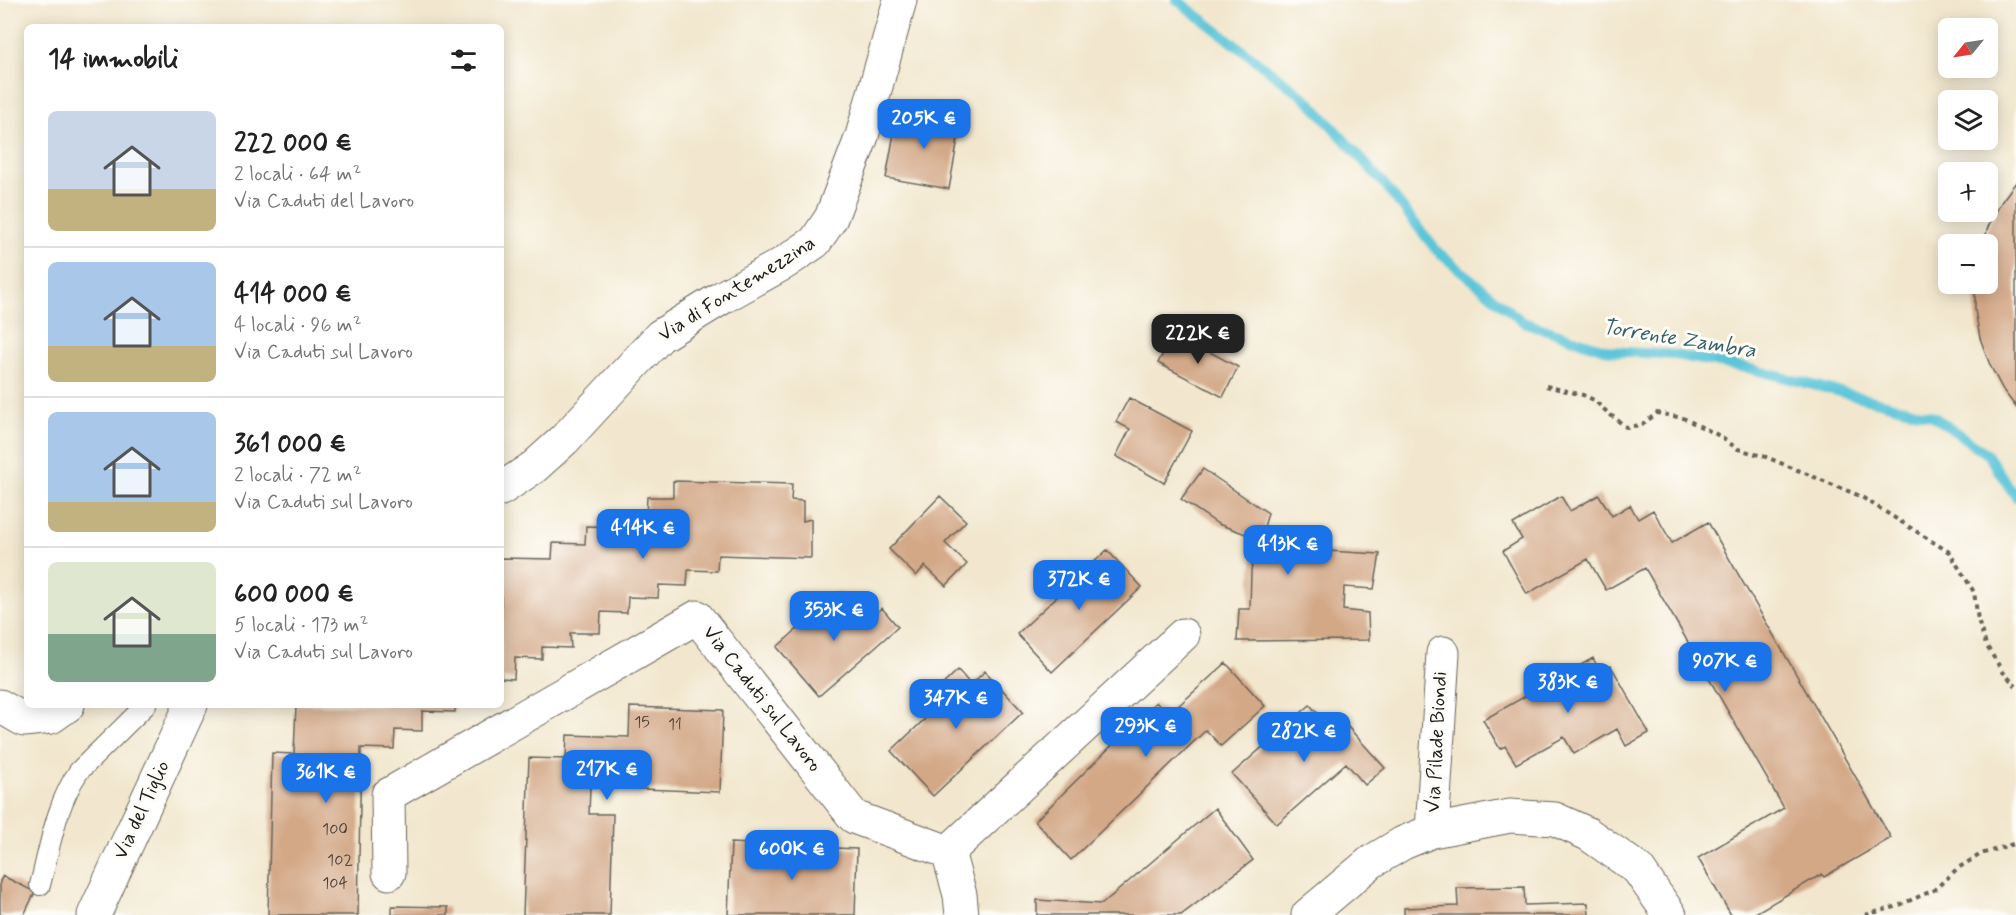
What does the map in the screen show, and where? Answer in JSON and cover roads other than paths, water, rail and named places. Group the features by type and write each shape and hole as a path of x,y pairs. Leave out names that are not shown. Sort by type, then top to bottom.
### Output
{"street":[{"name":"Via di Fontemezzina","path":"504,487 534,467 564,440 660,336 816,242 831,218 862,136 900,0"},
{"name":"Via Caduti sul Lavoro","path":"389,873 388,795 698,617 854,817 948,852"},
{"path":"962,915 960,896 948,852 1183,635"},
{"name":"Via Pilade Biondi","path":"1432,831 1443,653"},
{"path":"0,706 24,720 51,717 64,708"},
{"name":"Via del Tiglio","path":"94,915 189,708"},
{"name":"Via Pilade Biondi","path":"1308,915 1371,862 1403,843 1432,831 1510,816 1555,819 1588,834 1638,869 1670,915"}],"lane":[{"path":"40,885 58,815 72,782 79,771 143,708"}],"waterway":[{"name":"Torrente Zambra","path":"1177,0 1309,101 1384,184 1437,251 1523,322 1610,351 1675,355 1747,368 1933,416 1987,454 2016,497"}]}
